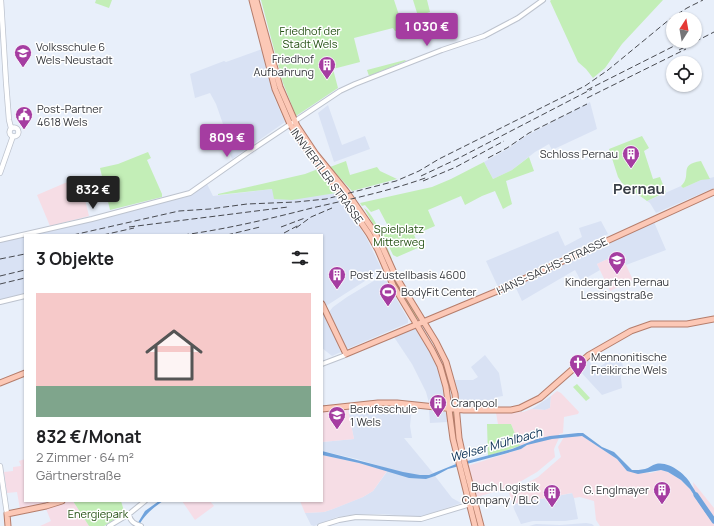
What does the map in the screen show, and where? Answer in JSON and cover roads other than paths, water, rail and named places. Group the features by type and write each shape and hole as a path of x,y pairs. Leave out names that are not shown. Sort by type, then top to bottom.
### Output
{"main road":[{"path":"1,0 6,82 11,128 9,131 13,136"},
{"name":"INNVIERTLER STRASSE","path":"252,0 275,89 292,123 304,146 341,193 369,234 378,250 393,285 440,366 450,409 453,439 462,464"},
{"name":"INNVIERTLER STRASSE","path":"256,0 280,87 292,123 346,191 373,230 395,275 436,342 446,362 452,380 462,464"},
{"path":"0,173 13,136 18,134 19,131 15,127 11,128"},
{"name":"HANS-SACHS-STRASSE","path":"346,354 498,291 714,192"},
{"path":"323,306 346,354"},
{"path":"404,330 410,324 411,315"},
{"path":"323,409 378,403 408,404 450,409 510,410 520,408 540,398 589,355 631,331 651,324 687,324 714,319"},
{"path":"0,382 24,373"},
{"path":"462,464 472,503 475,526"},
{"path":"0,466 8,526"},
{"path":"7,514 59,502"},
{"path":"472,503 481,526"}],"street":[{"path":"25,234 168,200 190,193 247,153 347,87 442,50 484,36 504,27 544,0"},
{"path":"0,240 24,234"},
{"path":"0,302 24,296"},
{"name":"HANS-SACHS-STRASSE","path":"323,364 346,354"},
{"path":"109,526 129,514 144,502"},
{"path":"320,526 356,517 421,518 472,503"},
{"path":"129,514 131,521 139,525"}],"water":[{"path":"583,433 602,447 614,452 632,470 645,469 655,464 666,464 672,466 689,481 700,499 699,500 714,518 714,523 690,489 681,480 668,472 661,470 638,474 627,471 617,459 582,436 552,439 527,445 521,449 448,469 426,479 409,478 359,463 323,455 323,451 403,472 429,475 456,464 512,449 537,439 550,436"},
{"path":"158,502 162,502 146,515 139,526 136,526 145,511"}],"waterway":[{"name":"Welser Mühlbach","path":"696,495 714,521"}],"railway":[{"path":"77,234 179,211 247,204 326,199 396,181 419,171 439,159 585,86 608,70 670,19 703,0"},
{"path":"679,50 714,32"},
{"path":"587,90 670,48"},
{"path":"587,98 686,49"},
{"path":"421,176 592,89"},
{"path":"488,158 507,148 529,133 587,104"},
{"path":"423,181 456,167 504,141"},
{"path":"191,234 232,227 385,191 428,177"},
{"path":"129,227 288,207"},
{"path":"296,228 311,217 332,208"},
{"path":"281,227 305,218"},
{"path":"284,233 299,225"},
{"path":"231,234 260,227"},
{"path":"107,234 134,228"},
{"path":"0,259 24,254"},
{"path":"0,276 24,270"},
{"path":"0,284 24,278"}],"place":[{"name":"Volksschule 6 Wels-Neustadt","path":"23,68"},
{"name":"Friedhof Aufbahrung","path":"327,80"},
{"name":"Post-Partner 4618 Wels","path":"24,130"},
{"name":"Schloss Pernau","path":"631,169"},
{"name":"Kindergarten Pernau Lessingstraße","path":"617,275"},
{"name":"Post Zustellbasis 4600","path":"337,290"},
{"name":"BodyFit Center","path":"388,307"},
{"name":"Mennonitische Freikirche Wels","path":"578,378"},
{"name":"Cranpool","path":"438,418"},
{"name":"Berufsschule 1 Wels","path":"337,430"},
{"name":"G. Englmayer","path":"662,505"},
{"name":"Buch Logistik Company / BLC","path":"552,508"}],"district":[{"name":"Pernau","path":"639,189"}],"park label":[{"name":"Friedhof der Stadt Wels","path":"310,37"},
{"name":"Spielplatz Mitterweg","path":"399,235"},
{"name":"Energiepark","path":"98,514"}]}
